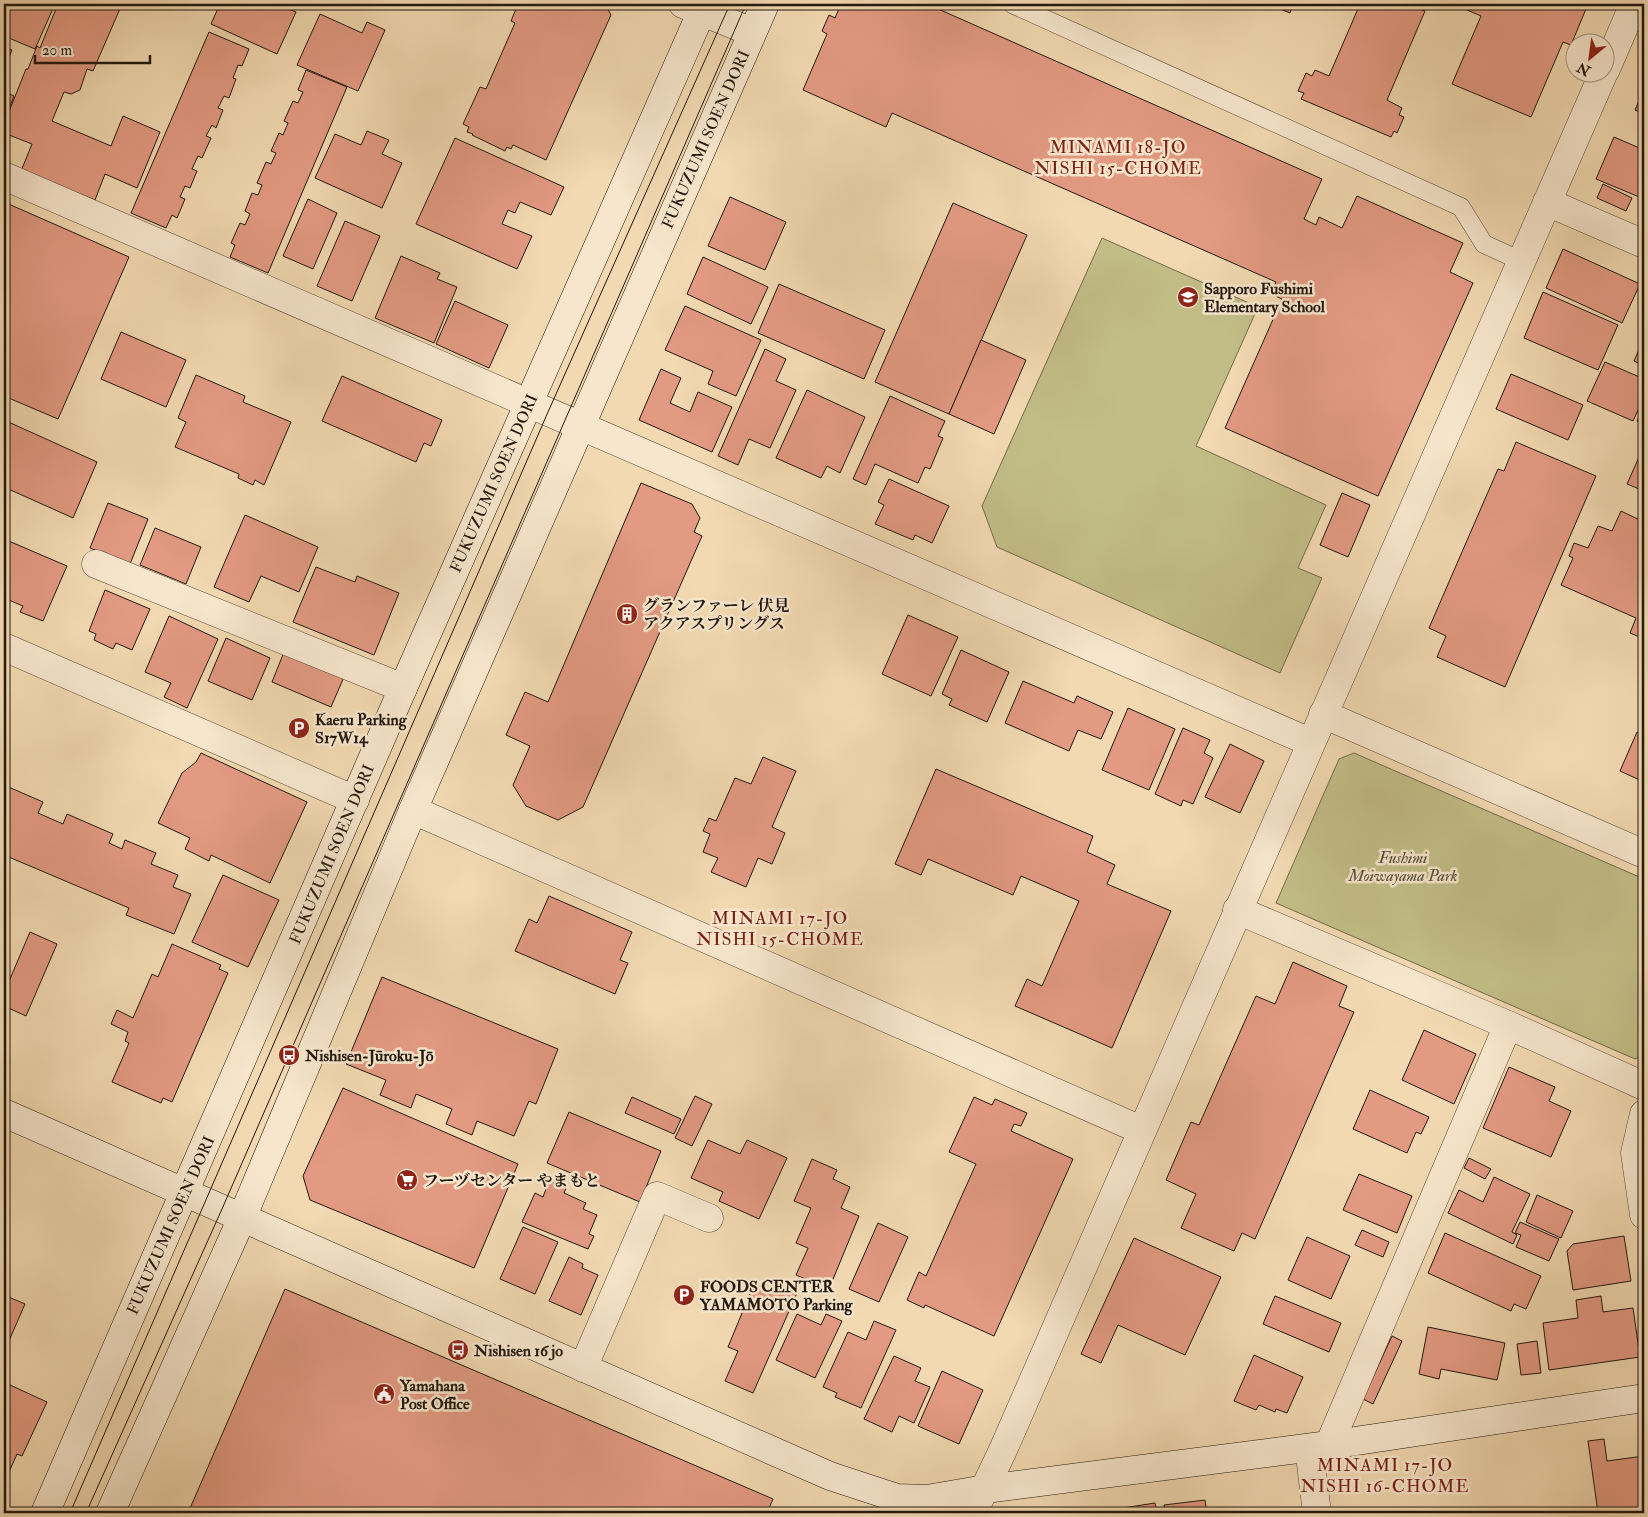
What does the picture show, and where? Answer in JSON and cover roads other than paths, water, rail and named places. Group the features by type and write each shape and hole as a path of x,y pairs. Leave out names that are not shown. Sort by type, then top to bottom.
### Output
{"street":[{"name":"FUKUZUMI SOEN DORI","path":"110,1513 242,1218 413,810 765,4"},
{"path":"1616,46 1634,4"},
{"name":"FUKUZUMI SOEN DORI","path":"45,1513 528,403 697,6"},
{"path":"697,6 752,32"},
{"path":"973,1513 1600,82"},
{"path":"4,176 1310,742"},
{"path":"1547,202 1644,244"},
{"path":"96,564 403,688"},
{"path":"4,646 354,800"},
{"path":"1323,714 1644,854"},
{"path":"413,810 1142,1130"},
{"path":"1237,910 1508,1024 1644,1086"},
{"path":"1317,1513 1319,1446 1508,1024"},
{"path":"4,1113 830,1476 897,1498 927,1499 985,1489 1319,1446 1644,1398"},
{"path":"1643,1121 1636,1153 1644,1215"},
{"path":"584,1368 657,1196 709,1218"}],"lane":[{"path":"1012,4 1461,207 1484,244 1522,261"}],"tram line":[{"path":"70,1513 548,412 730,4"},
{"path":"86,1513 222,1209 746,4"}],"place":[{"name":"Sapporo Fushimi Elementary School","path":"1188,297"},
{"name":"グランファーレ 伏見 アクアスプリングス","path":"627,614"},
{"name":"Kaeru Parking S17W14","path":"299,728"},
{"name":"Nishisen-Jūroku-Jō","path":"289,1055"},
{"name":"フーヅセンター やまもと","path":"407,1180"},
{"name":"FOODS CENTER YAMAMOTO Parking","path":"684,1295"},
{"name":"Nishisen 16 jo","path":"458,1350"},
{"name":"Yamahana Post Office","path":"384,1394"}],"district":[{"name":"MINAMI 18-JO NISHI 15-CHOME","path":"1118,157"},
{"name":"MINAMI 17-JO NISHI 15-CHOME","path":"780,928"},
{"name":"MINAMI 17-JO NISHI 16-CHOME","path":"1385,1475"}],"park label":[{"name":"Fushimi Moiwayama Park","path":"1403,866"}]}
